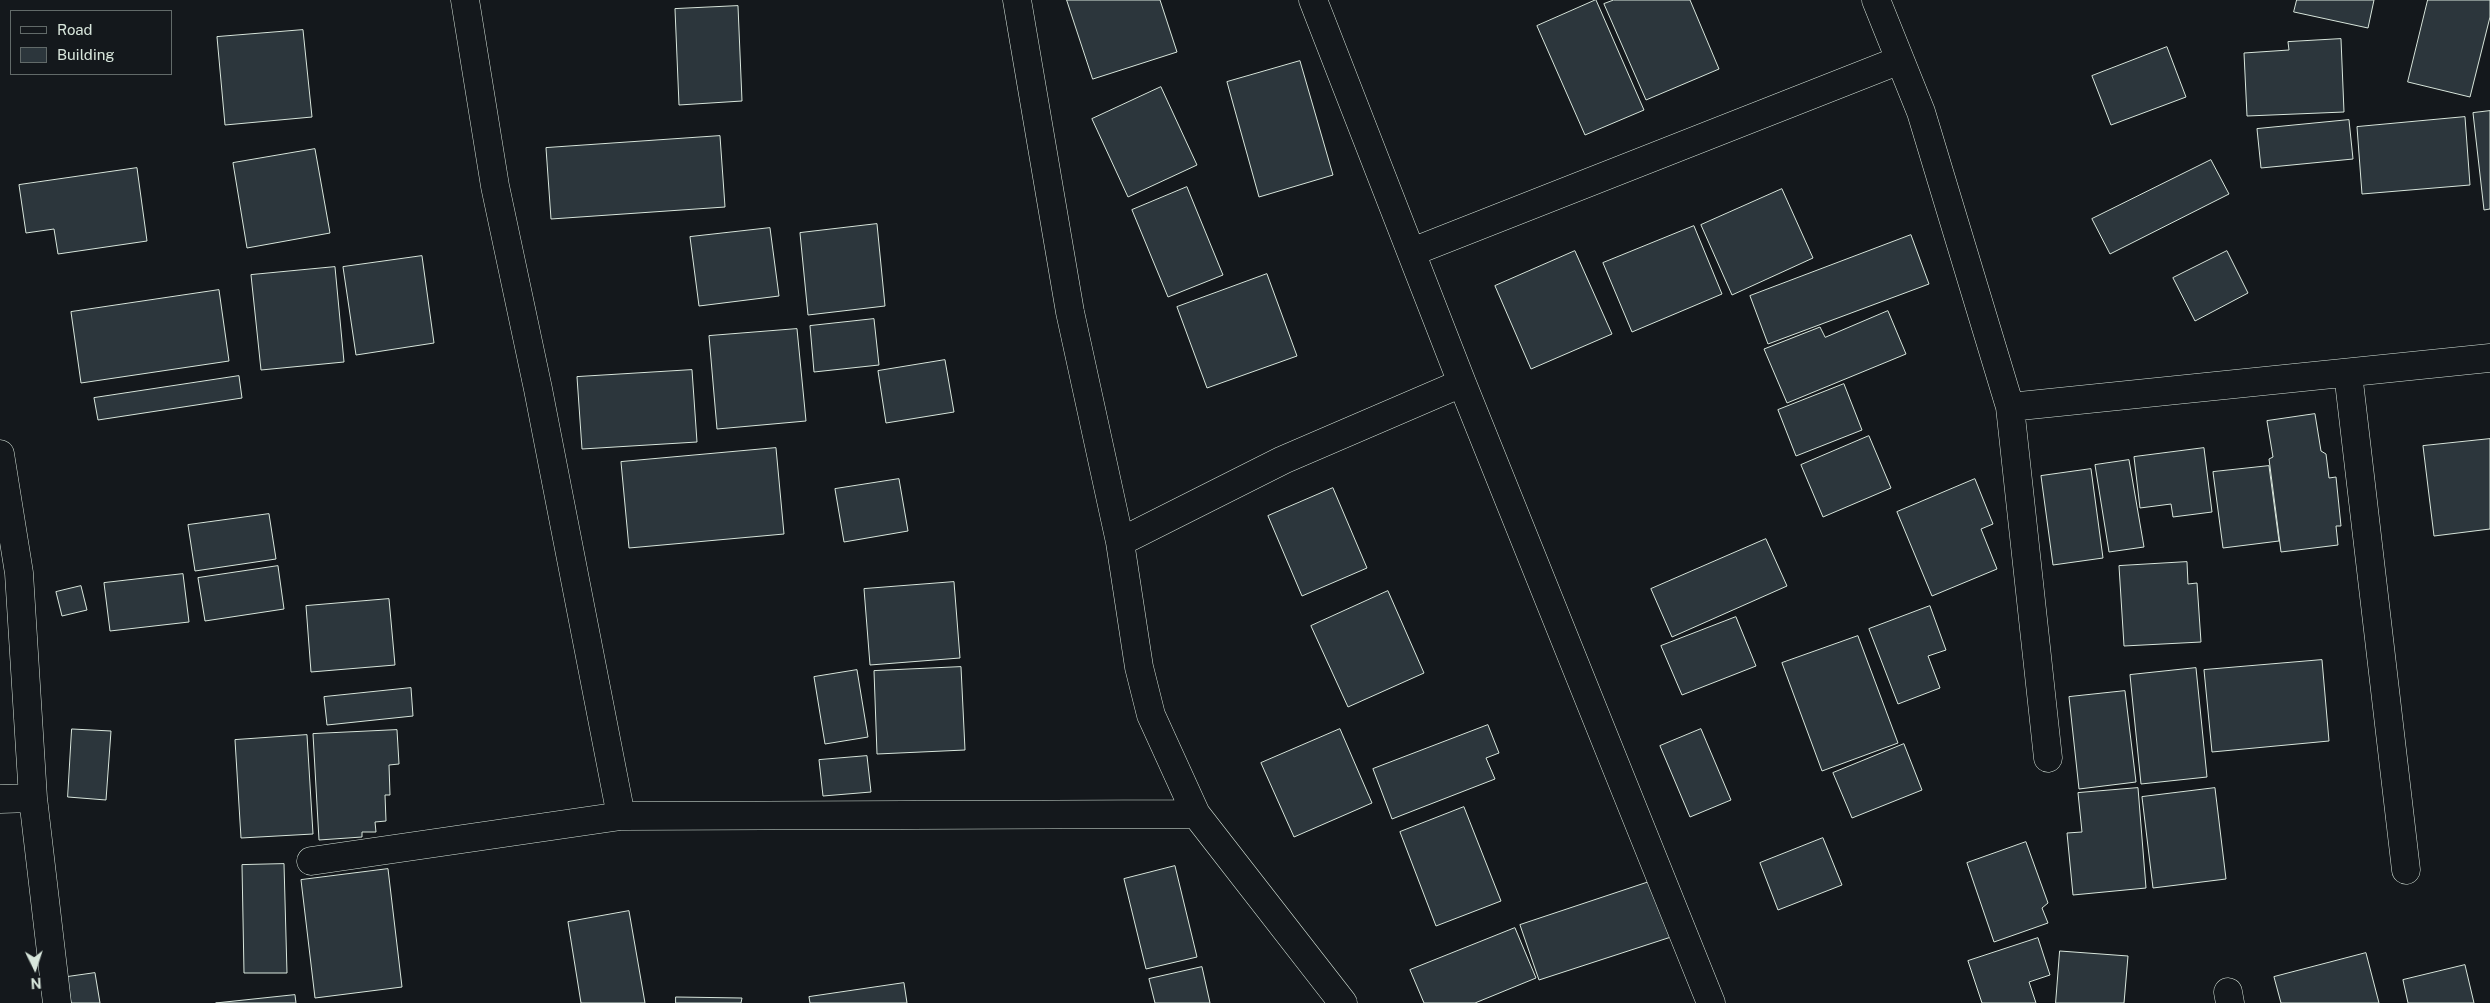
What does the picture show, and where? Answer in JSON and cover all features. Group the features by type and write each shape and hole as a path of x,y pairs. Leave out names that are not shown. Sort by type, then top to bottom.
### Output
{"street":[{"path":"465,0 495,186 538,389 621,816"},
{"path":"1017,0 1070,312 1120,542 1139,667 1150,714 1196,814 1343,1003"},
{"path":"1313,0 1462,383 1711,1003"},
{"path":"1876,0 1920,112 2010,407 2048,758"},
{"path":"1412,252 1900,60"},
{"path":"2010,407 2490,358"},
{"path":"2348,372 2406,870"},
{"path":"1120,542 1283,460 1462,383"},
{"path":"0,454 19,573 34,798 57,1003"},
{"path":"0,799 34,798"},
{"path":"311,861 621,816 1196,814"}],"building":[{"path":"1067,0 1160,0 1177,52 1093,79"},
{"path":"1596,0 1644,110 1585,135 1537,26"},
{"path":"1614,0 1690,0 1719,69 1646,100 1604,4"},
{"path":"2297,0 2374,0 2368,28 2294,12"},
{"path":"2428,0 2490,0 2490,17 2470,97 2408,82"},
{"path":"738,6 742,101 679,105 675,9"},
{"path":"303,30 312,117 225,125 217,37"},
{"path":"2341,39 2344,112 2247,116 2244,53 2289,50 2288,42"},
{"path":"2167,47 2186,97 2111,125 2092,76"},
{"path":"1300,61 1333,175 1259,197 1227,82"},
{"path":"1161,87 1197,165 1128,197 1092,119"},
{"path":"2490,111 2490,209 2484,210 2473,113"},
{"path":"2465,117 2470,185 2362,194 2357,127"},
{"path":"2349,120 2353,159 2261,168 2257,129"},
{"path":"720,136 725,207 551,219 546,148"},
{"path":"315,149 330,233 247,248 233,163"},
{"path":"2211,160 2229,194 2110,254 2092,219"},
{"path":"137,168 147,241 58,254 54,229 26,233 19,185"},
{"path":"1187,187 1223,275 1168,297 1132,210"},
{"path":"1782,189 1813,258 1732,295 1701,225"},
{"path":"877,224 885,306 808,315 800,233"},
{"path":"1694,226 1722,294 1632,332 1603,263"},
{"path":"770,228 779,296 699,306 690,237"},
{"path":"1911,235 1929,284 1768,344 1750,296"},
{"path":"1575,251 1612,334 1531,369 1495,286"},
{"path":"2227,251 2248,293 2195,321 2173,278"},
{"path":"422,256 434,343 356,355 343,267"},
{"path":"335,267 344,362 261,370 251,275"},
{"path":"1267,274 1297,356 1207,388 1177,307"},
{"path":"219,290 229,361 81,383 71,312"},
{"path":"1888,311 1906,354 1787,403 1764,349 1820,327 1825,337"},
{"path":"874,319 879,365 814,372 810,326"},
{"path":"797,329 806,421 717,429 709,336"},
{"path":"945,360 954,412 886,423 878,371"},
{"path":"692,370 697,442 582,449 577,377"},
{"path":"239,376 242,398 98,420 94,398"},
{"path":"1844,384 1862,430 1796,456 1778,410"},
{"path":"2315,414 2321,451 2326,454 2329,478 2336,477 2341,526 2336,526 2338,545 2281,552 2269,459 2273,457 2267,421"},
{"path":"1869,436 1891,488 1823,517 1801,465"},
{"path":"2490,439 2490,529 2434,536 2423,446"},
{"path":"776,448 784,534 629,548 621,462"},
{"path":"2204,448 2212,512 2173,517 2171,504 2140,508 2134,457"},
{"path":"2129,460 2144,547 2109,552 2095,465"},
{"path":"2269,466 2279,541 2223,548 2213,472"},
{"path":"2091,469 2103,558 2053,565 2041,476"},
{"path":"899,479 908,531 844,542 835,489"},
{"path":"1975,479 1993,524 1981,529 1997,569 1932,596 1897,512"},
{"path":"1333,488 1367,568 1302,596 1268,516"},
{"path":"269,514 276,559 195,571 188,525"},
{"path":"1766,539 1787,586 1672,637 1651,589"},
{"path":"2187,562 2188,584 2197,583 2201,642 2124,646 2119,566"},
{"path":"278,566 284,609 205,621 198,578"},
{"path":"183,574 189,622 110,631 104,583"},
{"path":"954,582 960,658 870,665 864,589"},
{"path":"81,586 87,610 62,616 56,592"},
{"path":"1388,591 1424,673 1348,707 1311,626"},
{"path":"389,599 395,665 311,672 306,606"},
{"path":"1930,606 1946,650 1928,656 1940,688 1898,704 1869,629"},
{"path":"1736,617 1756,666 1682,695 1661,646"},
{"path":"1858,636 1898,743 1822,771 1782,663"},
{"path":"2322,660 2329,741 2212,752 2204,670"},
{"path":"961,667 965,750 877,754 874,671"},
{"path":"2196,668 2207,777 2141,784 2130,675"},
{"path":"857,670 868,737 825,744 814,677"},
{"path":"411,688 413,716 327,725 324,697"},
{"path":"2125,691 2136,782 2079,789 2069,697"},
{"path":"1488,725 1499,753 1486,758 1495,779 1392,819 1373,769"},
{"path":"72,729 111,731 106,800 68,797"},
{"path":"1340,729 1372,803 1294,837 1261,763"},
{"path":"1701,729 1731,800 1690,817 1660,746"},
{"path":"397,730 399,764 389,765 390,795 385,795 386,821 375,822 376,832 362,832 362,837 319,840 313,734"},
{"path":"307,735 313,834 241,838 235,740"},
{"path":"1904,744 1922,790 1852,818 1833,773"},
{"path":"867,756 871,792 823,796 819,760"},
{"path":"2138,788 2146,888 2073,895 2067,833 2082,832 2078,793"},
{"path":"2215,788 2226,879 2153,888 2142,797"},
{"path":"1464,807 1501,901 1436,926 1400,832"},
{"path":"1823,838 1842,885 1778,910 1760,863"},
{"path":"2026,842 2048,903 2042,908 2048,923 1994,942 1967,863"},
{"path":"284,864 287,973 244,973 242,865"},
{"path":"1175,866 1197,957 1146,969 1124,879"},
{"path":"388,869 402,987 315,998 301,880"},
{"path":"1652,881 1671,937 1539,980 1520,925"},
{"path":"629,911 645,1003 581,1003 568,922"},
{"path":"1515,928 1536,978 1475,1003 1424,1003 1410,970"},
{"path":"2038,938 2050,975 2029,982 2036,1003 1982,1003 1968,961"},
{"path":"2060,951 2128,956 2124,1003 2056,1003"},
{"path":"2366,953 2379,1003 2281,1003 2274,977"},
{"path":"2465,965 2474,1003 2408,1003 2403,980"},
{"path":"1202,967 1210,1003 1155,1003 1149,979"},
{"path":"95,973 100,1003 71,1003 67,977"},
{"path":"904,983 907,1003 810,1003 809,997"},
{"path":"295,995 296,1003 216,1003"},
{"path":"676,997 742,998 741,1003 676,1003"}]}
